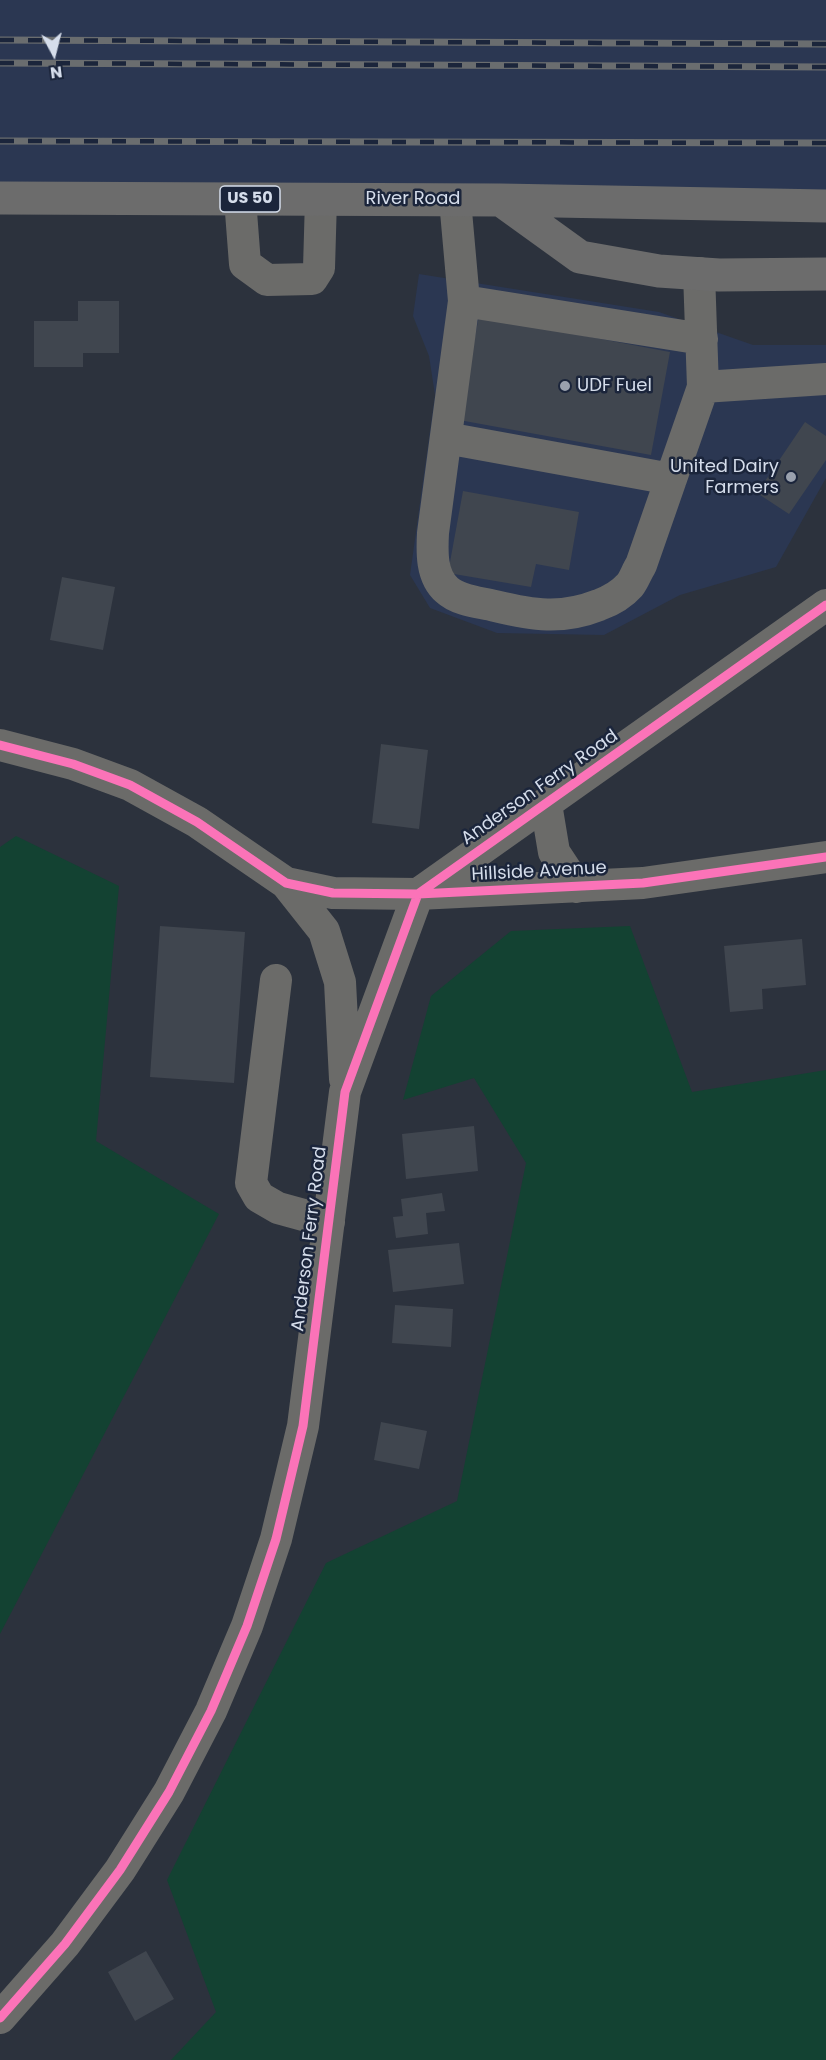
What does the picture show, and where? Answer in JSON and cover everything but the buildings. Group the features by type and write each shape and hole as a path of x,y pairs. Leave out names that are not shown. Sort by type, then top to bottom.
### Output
{"main road":[{"name":"River Road","path":"0,198 501,200 826,206"},
{"path":"501,200 580,257 659,271 826,274"}],"street":[{"path":"240,199 245,264 267,280 312,279 319,268 321,199"},
{"path":"455,200 464,301 432,555 437,574 446,590 460,598 532,615 557,616 587,610 611,600 630,585 641,565 703,387 699,273"},
{"path":"464,301 702,339"},
{"path":"703,387 826,379"},
{"path":"446,438 671,479"},
{"name":"Anderson Ferry Road","path":"0,2018 65,1944 120,1870 169,1792 211,1711 247,1626 276,1539 303,1426 345,1092 418,894 826,605"},
{"name":"Hillside Avenue","path":"0,745 73,764 130,785 197,822 286,883 333,893 418,894 643,883 826,857"},
{"path":"546,804 555,852 577,886"},
{"path":"286,883 324,931 340,982 345,1092"},
{"path":"276,980 251,1184 259,1197 278,1208 329,1222"}],"shaded area":[{"path":"0,0 826,0 826,206 0,198"},
{"path":"419,274 659,312 753,345 826,345 826,478 776,567 680,595 604,635 497,633 430,608 410,575 435,395 429,356 413,316"}],"green space":[{"path":"16,836 119,886 96,1141 219,1214 0,1634 0,847"},
{"path":"630,926 692,1092 826,1070 826,2060 171,2060 216,2012 167,1880 326,1563 457,1501 526,1163 474,1078 403,1100 431,996 511,931"}],"railway":[{"path":"0,40 826,44"},
{"path":"0,63 826,67"},
{"path":"0,141 826,143"}],"cycle path":[{"path":"0,2018 65,1944 120,1870 169,1792 211,1711 247,1626 276,1539 303,1426 345,1092 418,894 826,605"},
{"path":"0,745 73,764 130,785 197,822 286,883 333,893 418,894 643,883 826,857"}],"place":[{"name":"UDF Fuel","path":"565,386"},
{"name":"United Dairy Farmers","path":"791,477"}]}
